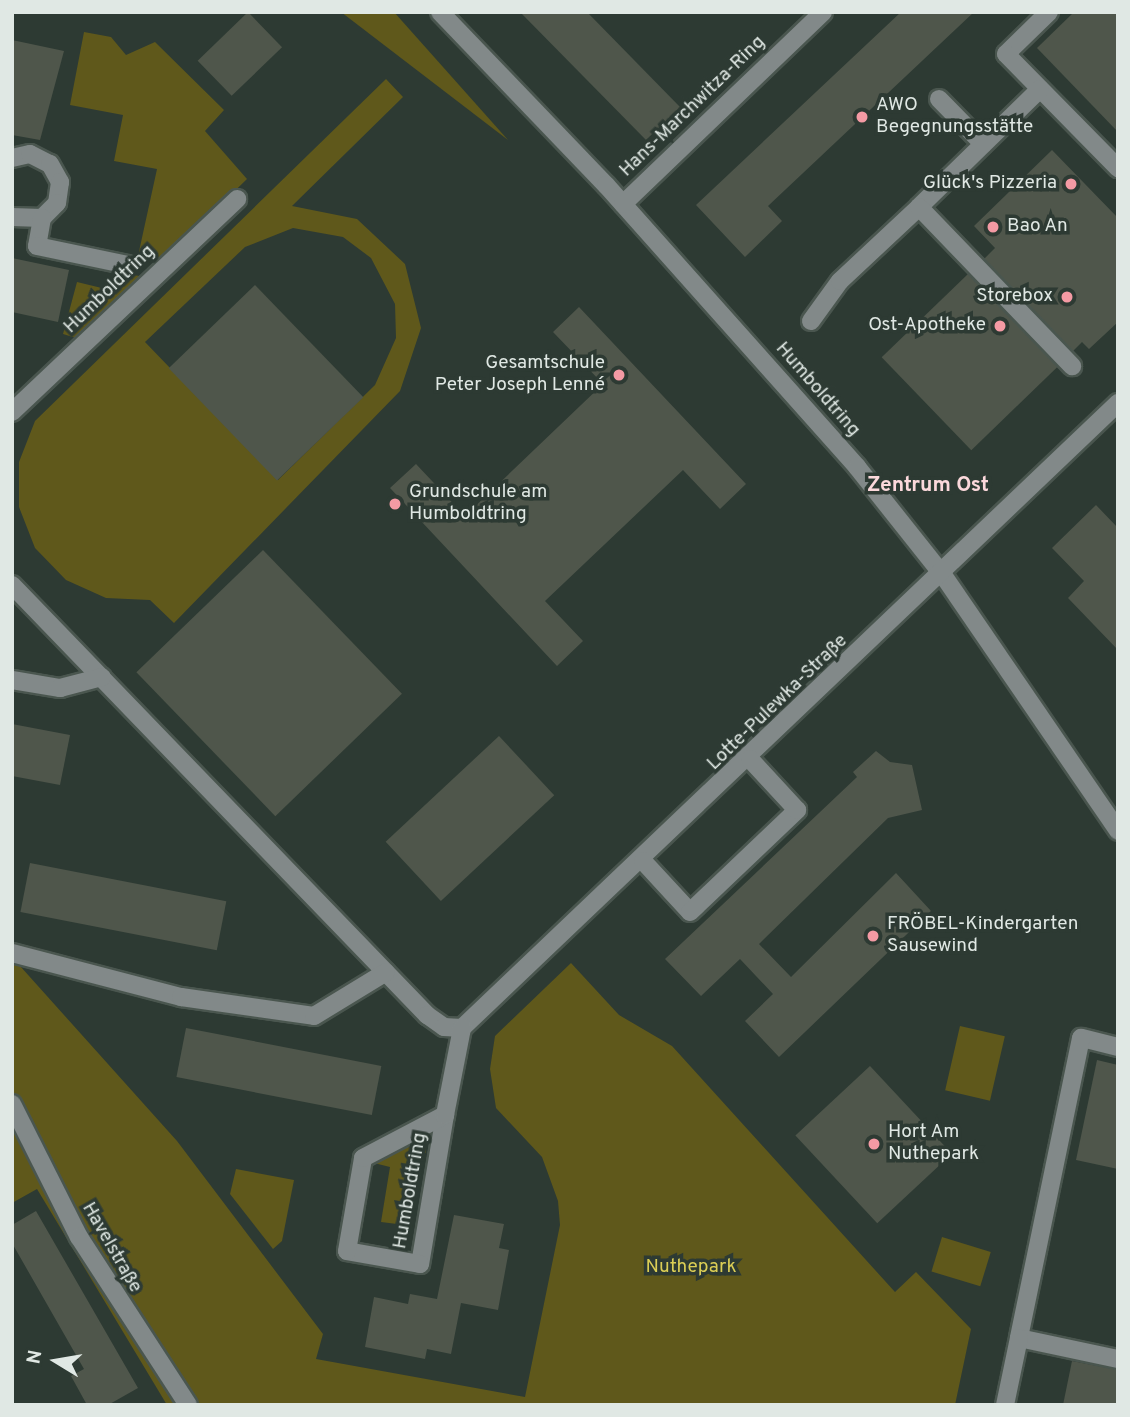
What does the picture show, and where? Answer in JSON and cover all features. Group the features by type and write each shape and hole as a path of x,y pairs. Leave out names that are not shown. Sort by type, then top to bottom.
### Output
{"street":[{"name":"Humboldtring","path":"440,12 622,204 821,425 943,575 1118,831"},
{"name":"Hans-Marchwitza-Ring","path":"622,204 823,12"},
{"path":"1049,12 1006,54 1118,168"},
{"path":"811,321 840,281 1040,89"},
{"path":"939,99 983,144"},
{"path":"12,158 30,154 50,164 60,183 57,203 42,218 37,246 128,265"},
{"name":"Humboldtring","path":"12,412 237,198"},
{"path":"919,207 1072,366"},
{"path":"12,217 42,218"},
{"name":"Lotte-Pulewka-Straße","path":"462,1028 643,861 943,575 1118,403"},
{"path":"12,585 436,1023 462,1028"},
{"path":"12,680 60,688 102,677"},
{"path":"643,861 690,912 797,810 750,759"},
{"path":"12,953 181,997 314,1016 386,972"},
{"name":"Humboldtring","path":"445,1115 363,1158 347,1251 420,1264 462,1028"},
{"path":"1004,1405 1081,1038 1118,1046"},
{"name":"Havelstraße","path":"12,1104 79,1237 188,1405"},
{"path":"1019,1338 1118,1359"}],"green space":[{"path":"341,12 394,12 508,140"},
{"path":"84,32 111,37 126,55 155,42 224,110 205,131 247,179 163,261 138,256 157,169 114,161 123,115 70,105"},
{"path":"386,79 403,97 292,206 357,219 405,264 421,328 400,391 174,623 150,600 106,598 66,580 35,548 19,507 19,462 35,421","holes":["293,228 343,237 371,258 395,304 396,338 375,385 278,480 145,342 245,247"]},
{"path":"114,272 146,277 76,338 63,334 77,282 110,290"},
{"name":"Nuthepark","path":"12,957 177,1141 323,1334 316,1359 525,1397 560,1225 558,1201 542,1157 496,1108 490,1069 495,1036 571,963 619,1015 672,1046 895,1292 916,1272 971,1329 955,1405 167,1405 37,1189 12,1203"},
{"path":"960,1026 1005,1036 990,1101 945,1090"},
{"path":"413,1141 424,1142 426,1153 410,1150 397,1224 381,1222 390,1167 374,1163"},
{"path":"236,1169 294,1180 282,1241 273,1249 230,1194"},
{"path":"942,1237 991,1252 980,1286 931,1271"}],"building":[{"path":"248,12 282,47 232,96 198,61"},
{"path":"520,12 587,12 680,107 646,140"},
{"path":"901,12 974,12 768,206 782,221 745,257 696,205"},
{"path":"1074,12 1118,12 1118,132 1037,48"},
{"path":"12,40 64,51 40,140 12,135"},
{"path":"1052,150 1118,218 1118,322 1089,349 1082,342 1073,351 984,259 995,248 974,226"},
{"path":"12,258 69,270 58,322 12,312"},
{"path":"968,274 1058,367 971,450 882,357"},
{"path":"255,285 363,397 277,481 169,368"},
{"path":"579,307 746,484 720,509 683,470 545,601 583,641 557,666 390,488 416,464 465,516 603,384 553,332"},
{"path":"1096,505 1118,528 1118,650 1068,598 1084,581 1052,548"},
{"path":"263,550 402,694 275,816 136,672"},
{"path":"12,724 70,735 60,785 12,776"},
{"path":"499,736 554,795 441,901 386,842"},
{"path":"876,751 890,762 912,765 922,810 888,818 759,944 791,977 896,873 931,911 779,1057 745,1021 773,994 740,959 701,996 665,959 857,777 853,772"},
{"path":"30,863 226,901 217,950 20,912"},
{"path":"186,1028 381,1066 372,1115 176,1077"},
{"path":"1097,1060 1118,1065 1118,1169 1076,1160"},
{"name":"Hort Am Nuthepark","path":"870,1066 952,1154 877,1223 795,1136"},
{"path":"36,1211 138,1388 108,1405 87,1405 71,1376 84,1369 12,1243 12,1225"},
{"path":"454,1215 504,1224 499,1248 509,1250 498,1310 461,1303 451,1354 427,1349 425,1359 365,1347 374,1297 408,1304 410,1294 437,1299"},
{"path":"1072,1361 1118,1370 1118,1405 1063,1405"}],"place":[{"name":"AWO Begegnungsstätte","path":"862,117"},
{"name":"Glück's Pizzeria","path":"1071,184"},
{"name":"Bao An","path":"993,227"},
{"name":"Storebox","path":"1067,297"},
{"name":"Ost-Apotheke","path":"1000,326"},
{"name":"Gesamtschule Peter Joseph Lenné","path":"619,375"},
{"name":"Grundschule am Humboldtring","path":"395,504"},
{"name":"FRÖBEL-Kindergarten Sausewind","path":"873,936"},
{"name":"Hort Am Nuthepark","path":"874,1144"}],"district":[{"name":"Zentrum Ost","path":"928,486"}]}
